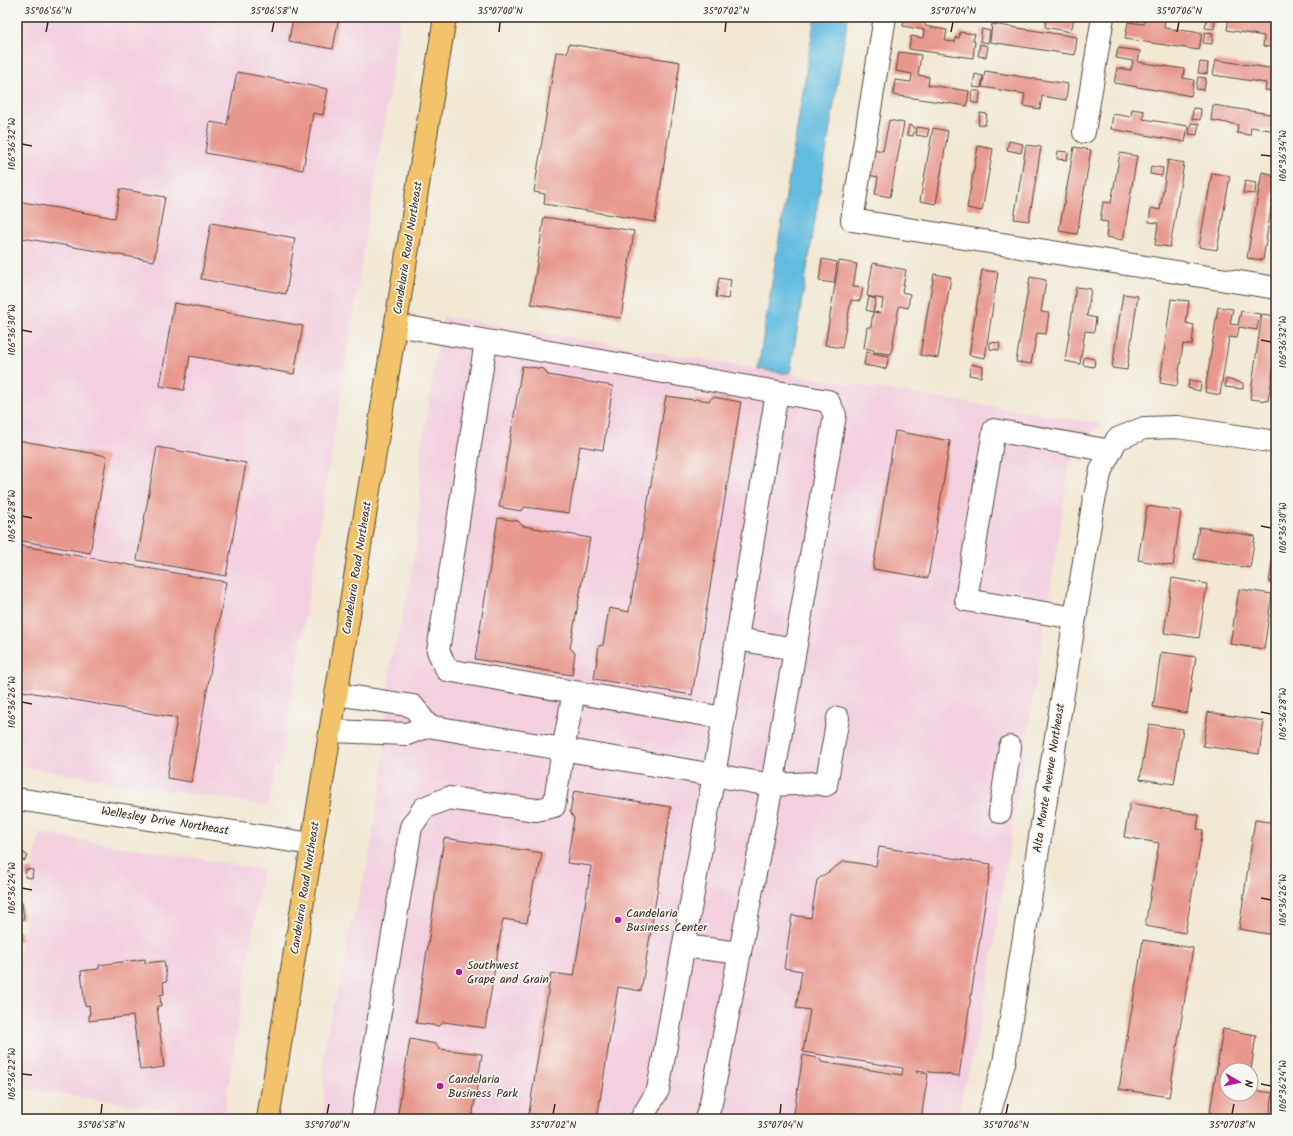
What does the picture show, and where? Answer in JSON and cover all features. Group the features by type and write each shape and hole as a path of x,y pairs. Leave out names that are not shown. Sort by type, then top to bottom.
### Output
{"main road":[{"name":"Candelaria Road Northeast","path":"268,1119 445,17"}],"street":[{"path":"885,17 852,220 1276,288"},
{"path":"1084,132 1103,17"},
{"path":"396,325 828,401 835,415 772,785 711,1103 706,1119"},
{"path":"486,341 438,652 447,670 724,718"},
{"path":"641,1119 658,1090 724,718 777,392"},
{"path":"1075,618 966,600 994,430 1114,445 1144,428 1177,426 1276,442"},
{"name":"Alta Monte Avenue Northeast","path":"988,1119 1004,1062 1093,504 1101,470 1114,445"},
{"path":"737,639 795,650"},
{"path":"362,1119 411,827 424,808 448,798 536,810 554,806 574,692"},
{"path":"336,694 413,706 428,726"},
{"path":"330,731 408,734 428,726 772,785 815,783 826,785 838,718"},
{"path":"1000,812 1010,747"},
{"name":"Wellesley Drive Northeast","path":"17,799 312,844"},
{"path":"684,946 740,953"}],"shaded area":[{"path":"17,17 401,17 281,768 274,767 267,806 17,766"},
{"path":"443,316 758,369 1102,424 1093,432 1070,463 982,1021 956,1119 321,1119 324,1105 323,1057 329,1024 346,959 347,936 357,906 369,857 382,777 390,663 402,618 415,555 420,503 421,448"},
{"path":"39,833 260,869 262,875 223,1119 17,1087 17,976"}],"water":[{"path":"815,17 848,17 790,374 758,369"}],"building":[{"path":"293,17 339,17 333,49 289,41"},
{"path":"904,17 918,17 926,19 925,26 947,30 945,41 955,42 956,37 959,38 960,32 975,34 973,41 975,41 973,58 909,49 911,36 923,38 924,30 903,26"},
{"path":"1046,17 1074,17 1071,32 1045,27"},
{"path":"1145,17 1165,19 1164,28 1202,33 1199,50 1125,39 1128,22 1144,24"},
{"path":"1207,17 1215,18 1214,29 1205,28"},
{"path":"1229,17 1243,17 1276,22 1276,48 1263,46 1264,36 1227,30"},
{"path":"992,24 1077,37 1075,55 990,42"},
{"path":"982,29 990,31 988,43 980,41"},
{"path":"1205,32 1213,33 1212,44 1203,43"},
{"path":"569,44 680,62 655,222 544,204 545,194 534,192 556,52 567,53"},
{"path":"980,44 988,46 986,57 978,56"},
{"path":"1118,48 1140,51 1138,62 1184,69 1183,78 1194,80 1191,96 1114,83 1117,68 1131,70 1133,61 1116,58"},
{"path":"899,52 921,55 918,75 929,77 928,85 969,91 967,106 893,95 895,80 911,82 912,74 896,71"},
{"path":"1216,60 1276,69 1276,83 1274,91 1265,90 1266,83 1213,75"},
{"path":"1200,62 1208,63 1207,74 1198,73"},
{"path":"985,71 1068,84 1066,100 1042,96 1040,109 1023,106 1025,94 982,87"},
{"path":"237,72 328,89 323,115 313,113 303,170 205,153 210,122 227,125"},
{"path":"975,74 983,76 981,88 973,87"},
{"path":"1198,77 1206,78 1204,90 1196,89"},
{"path":"972,91 980,91 979,104 971,102"},
{"path":"1213,105 1276,115 1276,131 1251,127 1250,135 1237,133 1238,125 1211,120"},
{"path":"1193,108 1201,109 1200,120 1192,119"},
{"path":"1132,109 1144,111 1143,119 1188,126 1185,142 1111,129 1113,114 1131,117"},
{"path":"980,113 987,114 985,125 978,125"},
{"path":"889,120 904,123 890,197 875,194 878,177 868,175 873,149 883,151"},
{"path":"1191,123 1199,124 1197,135 1189,134"},
{"path":"909,125 915,127 913,136 907,135"},
{"path":"917,127 929,129 927,137 916,135"},
{"path":"933,128 948,131 936,204 920,201"},
{"path":"1009,141 1023,144 1021,153 1007,150"},
{"path":"1026,145 1041,147 1029,221 1014,219"},
{"path":"978,146 993,149 982,211 967,208"},
{"path":"1074,147 1091,150 1077,234 1059,231"},
{"path":"1058,151 1068,152 1067,160 1057,159"},
{"path":"1120,153 1137,156 1123,240 1106,237 1108,222 1100,221 1103,202 1111,203"},
{"path":"1168,160 1184,163 1170,247 1155,245 1158,223 1149,222 1151,208 1160,210"},
{"path":"1151,166 1163,168 1162,176 1150,174"},
{"path":"1262,172 1276,177 1263,260 1247,258"},
{"path":"1212,173 1230,176 1217,250 1199,247"},
{"path":"1245,181 1256,183 1255,194 1243,193"},
{"path":"120,189 165,197 154,261 17,237 17,201 115,218"},
{"path":"544,217 634,231 621,318 531,304"},
{"path":"211,223 295,238 286,294 201,279"},
{"path":"822,259 837,262 834,283 819,281"},
{"path":"839,261 857,264 853,287 863,288 860,301 851,300 842,348 825,345"},
{"path":"873,263 906,270 902,292 910,294 908,308 899,306 891,354 874,352 874,350 864,348 867,327 871,327 873,312 881,313 883,299 867,296"},
{"path":"982,270 998,272 985,358 969,355"},
{"path":"934,274 951,277 938,358 920,355"},
{"path":"1030,277 1046,280 1041,312 1049,313 1046,334 1037,333 1031,364 1016,362"},
{"path":"719,278 731,280 728,299 716,297"},
{"path":"1076,287 1091,289 1087,316 1096,318 1094,332 1085,331 1080,364 1065,361"},
{"path":"1123,294 1138,296 1127,370 1112,368"},
{"path":"869,297 876,299 873,312 866,310"},
{"path":"1171,299 1189,301 1186,323 1194,325 1192,345 1183,344 1177,386 1160,383"},
{"path":"174,303 303,326 294,374 190,356 184,390 160,386"},
{"path":"1218,307 1233,309 1230,324 1238,325 1241,311 1260,314 1257,330 1239,327 1237,338 1229,337 1220,395 1205,392"},
{"path":"1262,314 1276,316 1276,352 1268,401 1250,399"},
{"path":"990,342 1000,343 999,350 990,349"},
{"path":"866,352 889,356 886,369 864,365"},
{"path":"1084,357 1095,359 1094,367 1083,365"},
{"path":"971,364 983,367 981,377 969,375"},
{"path":"522,366 544,369 548,375 613,386 603,450 580,446 569,513 525,507 521,511 499,507"},
{"path":"1226,379 1243,383 1243,389 1225,387"},
{"path":"1189,380 1201,382 1200,391 1188,388"},
{"path":"666,396 709,401 713,397 741,402 692,695 594,679 599,646 603,645 609,608 629,612"},
{"path":"895,431 950,441 928,578 873,569"},
{"path":"17,440 107,456 90,553 17,540"},
{"path":"157,447 246,463 226,576 137,560"},
{"path":"1147,506 1181,511 1173,566 1138,560"},
{"path":"498,518 518,521 523,526 590,538 570,648 575,653 572,675 475,659"},
{"path":"1199,527 1255,536 1250,568 1194,559"},
{"path":"1276,543 1276,584 1269,583"},
{"path":"17,545 226,582 191,782 167,778 177,718 17,690"},
{"path":"1172,578 1207,584 1199,638 1164,633"},
{"path":"1239,589 1272,594 1264,649 1230,644"},
{"path":"1161,652 1196,657 1187,713 1153,707"},
{"path":"1208,712 1264,721 1259,754 1203,746"},
{"path":"1149,724 1183,729 1174,784 1140,779"},
{"name":"Candelaria Business Center","path":"574,791 671,807 641,991 618,987 597,1119 528,1119 551,973 574,976 591,866 567,863 574,818 570,812"},
{"path":"1130,803 1199,815 1197,829 1203,830 1185,933 1145,926 1159,843 1124,837"},
{"path":"1255,820 1276,823 1276,920 1274,935 1239,929"},
{"name":"Southwest Grape and Grain","path":"444,838 542,853 538,875 534,881 527,923 503,919 485,1028 444,1022 439,1026 416,1023"},
{"path":"879,847 991,864 959,1076 916,1070 916,1072 928,1074 921,1119 793,1119 803,1055 821,1059 821,1062 902,1075 903,1068 803,1052 810,1010 796,1008 802,971 784,968 792,915 811,918 817,880 844,861 876,866"},
{"path":"21,851 28,856 24,861 18,856"},
{"path":"26,869 33,870 32,878 25,877"},
{"path":"22,903 24,919 17,919 17,904"},
{"path":"17,932 22,932 22,941 17,941"},
{"path":"1143,940 1193,948 1169,1097 1119,1089"},
{"path":"145,959 145,963 164,961 167,981 163,982 164,994 160,995 161,1006 157,1006 164,1067 140,1070 133,1016 89,1021 89,1005 85,1006 81,971 99,969 99,965"},
{"path":"1223,1029 1256,1035 1252,1062 1219,1062 1219,1102 1259,1102 1259,1091 1273,1093 1269,1119 1209,1118"},
{"name":"Candelaria Business Park","path":"410,1039 436,1044 439,1049 482,1054 472,1119 397,1119"}],"place":[{"name":"Candelaria Business Center","path":"618,920"},
{"name":"Southwest Grape and Grain","path":"459,972"},
{"name":"Candelaria Business Park","path":"440,1086"}]}
